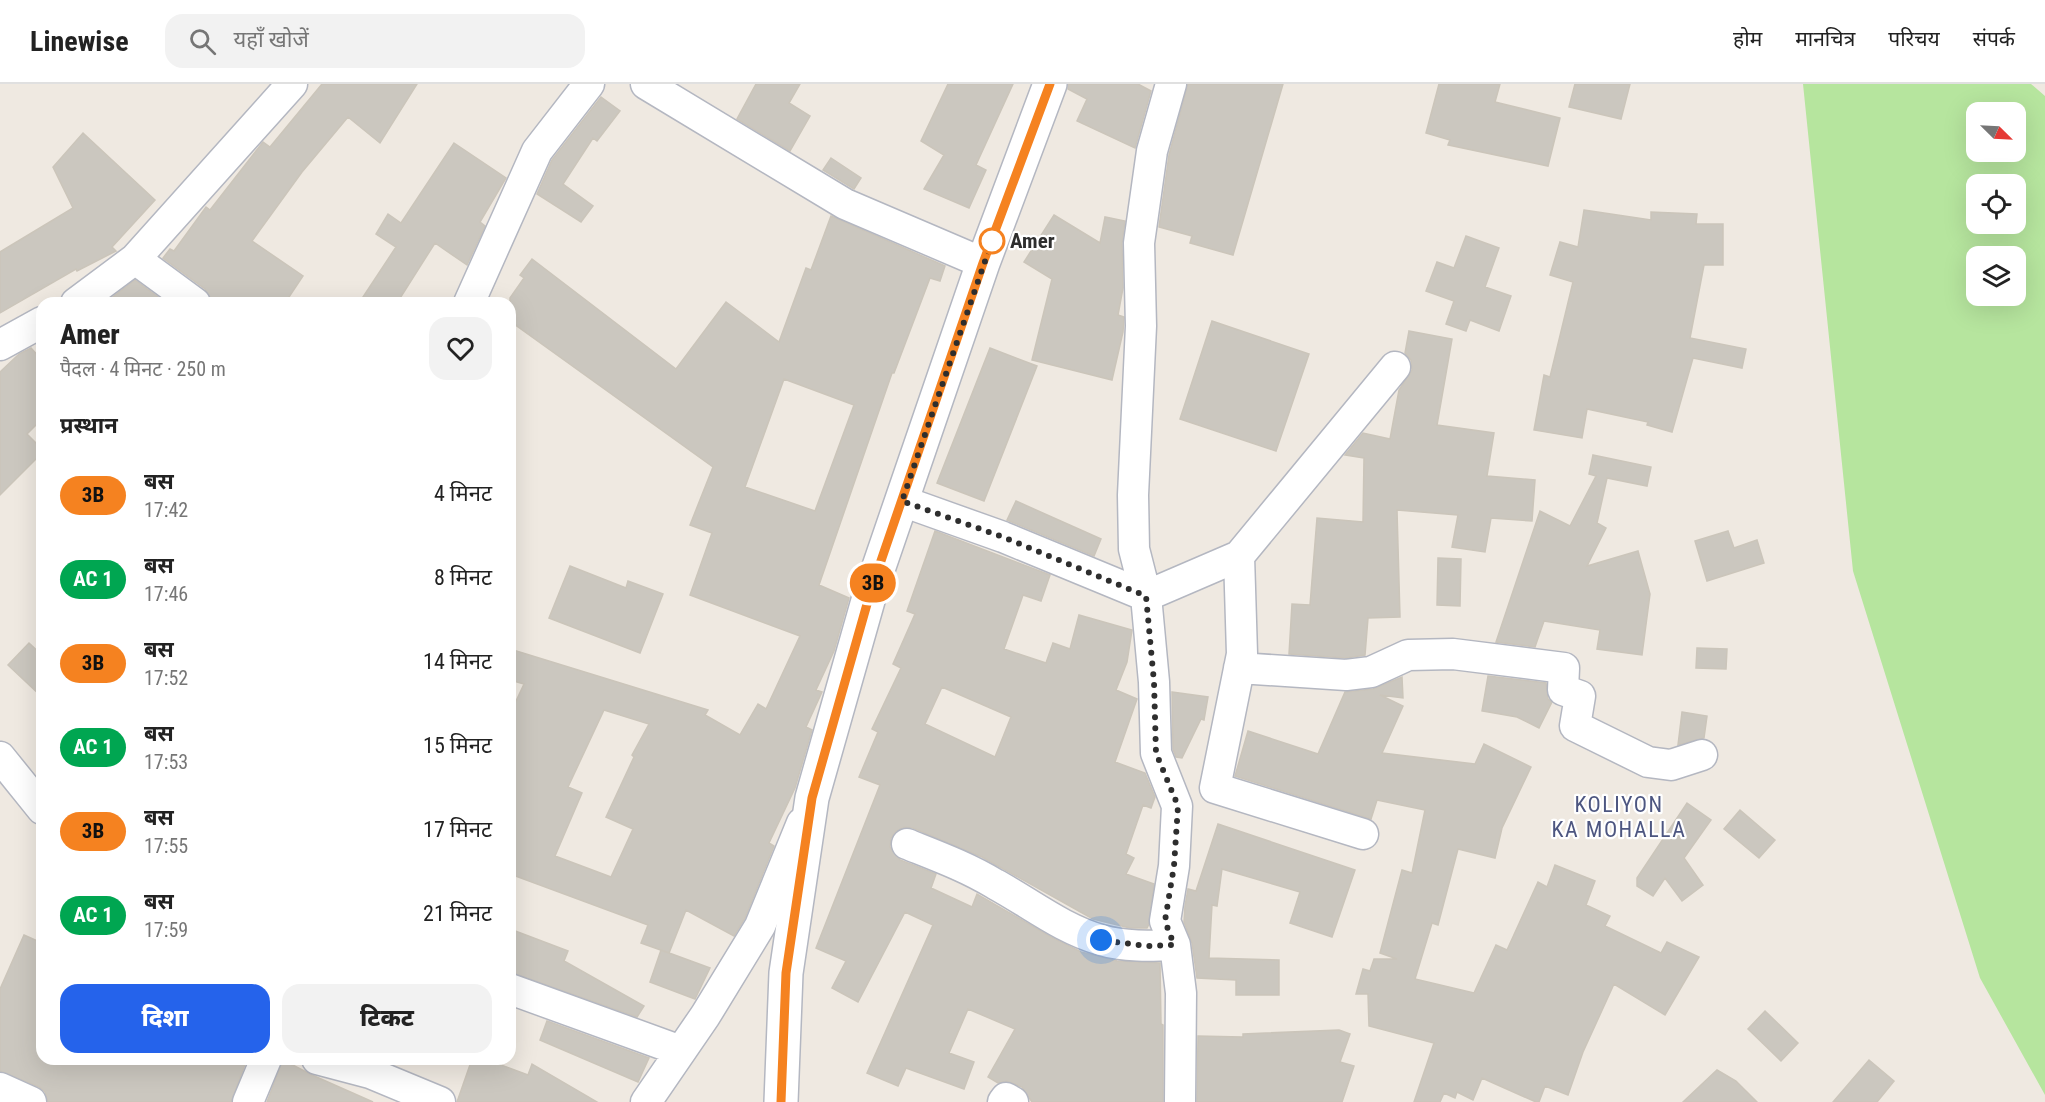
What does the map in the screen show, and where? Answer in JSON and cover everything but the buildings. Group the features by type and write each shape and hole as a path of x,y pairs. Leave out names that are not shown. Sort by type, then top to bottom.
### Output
{"main road":[{"path":"781,1102 786,973 812,798 871,590 983,263 1050,84"}],"street":[{"path":"84,297 135,259 292,84"},
{"path":"472,297 537,151 589,84"},
{"path":"648,84 845,204 983,263"},
{"path":"1171,84 1152,151 1139,243 1141,326 1133,495 1134,549 1146,596 1154,682 1156,753 1178,806 1174,866 1165,921 1174,945 1180,993 1180,1102"},
{"path":"135,259 187,297"},
{"path":"0,345 36,325"},
{"path":"902,501 1003,537 1146,596 1239,556 1395,367"},
{"path":"1239,556 1242,654 1215,788 1363,834"},
{"path":"1239,668 1346,675 1371,672 1408,655 1453,654 1564,668 1563,690 1580,696 1575,726 1648,762 1671,765 1702,755"},
{"path":"0,757 36,802"},
{"path":"646,1102 681,1051 759,926 812,798"},
{"path":"907,844 955,863 995,884 1050,918 1101,940 1146,946 1174,945"},
{"path":"516,991 681,1051"},
{"path":"248,1102 263,1065"},
{"path":"340,1065 370,1073 440,1102"},
{"path":"0,1088 31,1102"},
{"path":"1003,1102 1006,1098 1012,1102"}],"green space":[{"path":"1803,84 2031,84 2045,96 2045,1095 1980,978 1853,571"}],"bus line":[{"name":"3B","path":"781,1102 786,973 812,798 871,590 983,263 1050,84"}],"place":[{"name":"Amer","path":"992,241"}],"district":[{"name":"KOLIYON KA MOHALLA","path":"1619,816"}],"route":[{"path":"992,241 902,501 1003,537 1146,596 1154,682 1156,753 1178,806 1174,866 1165,921 1174,945 1146,946 1101,940"}]}
